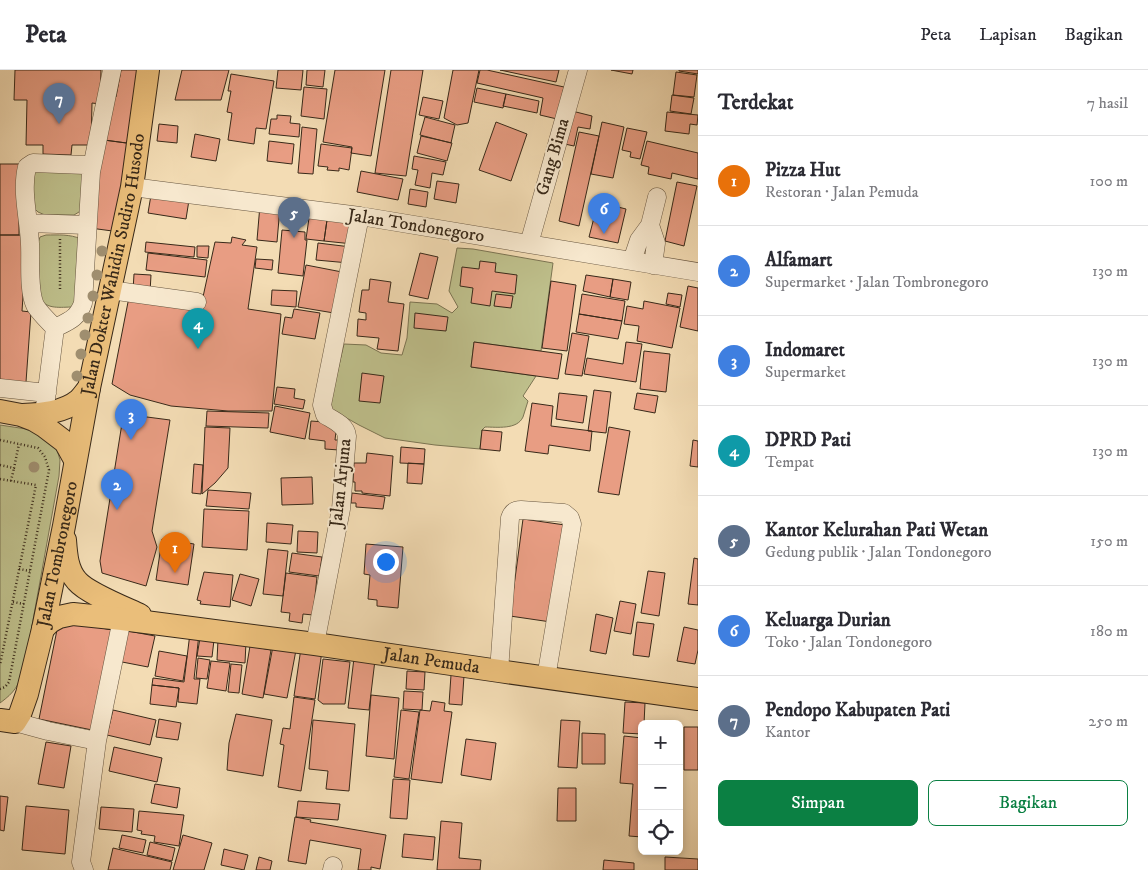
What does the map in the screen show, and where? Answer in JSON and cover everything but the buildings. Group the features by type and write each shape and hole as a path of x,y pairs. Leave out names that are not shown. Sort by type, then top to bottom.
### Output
{"main road":[{"name":"Jalan Dokter Wahidin Sudiro Husodo","path":"75,460 132,187 148,70"},
{"path":"11,413 46,403 57,411 79,400 89,388"},
{"name":"Jalan Tombronegoro","path":"8,721 24,706 64,526 75,460 64,442 44,426 34,420 11,413"},
{"path":"64,526 66,555 71,572 77,582 102,597 165,624"},
{"path":"42,629 59,617 73,614 165,624"},
{"name":"Jalan Pemuda","path":"165,624 698,699"}],"street":[{"path":"55,328 76,317 84,303 91,172 112,70"},
{"name":"Gang Bima","path":"529,244 578,70"},
{"path":"55,328 35,307 32,296 25,174 27,167 33,164 85,165 90,167 91,172"},
{"name":"Jalan Tondonegoro","path":"132,187 360,216 698,272"},
{"path":"632,261 639,240 650,225 657,197"},
{"name":"Jalan Arjuna","path":"315,644 341,509 347,436 347,430 343,426 325,415 322,405 360,216"},
{"path":"28,223 87,225"},
{"path":"650,225 656,243 653,265"},
{"path":"110,290 197,302"},
{"path":"0,388 46,403 55,328"},
{"path":"499,672 511,514 516,510 564,513 570,518 572,524 546,678"},
{"path":"84,870 81,862 97,741 122,618"},
{"path":"8,721 97,741"}],"path":[{"path":"60,235 60,291"},
{"path":"0,440 38,448 45,457 49,470 9,682 0,689"},
{"path":"11,481 18,444"},
{"path":"0,465 14,468"},
{"path":"0,479 36,485 0,665"},
{"path":"19,569 30,571"},
{"path":"12,602 24,604"}],"green space":[{"path":"32,171 84,172 83,207 74,215 45,215 38,212 33,207"},
{"path":"46,235 77,237 81,239 80,298 73,307 50,306 40,298 38,243 40,237"},
{"path":"457,248 553,263 541,351 474,342 471,367 536,376 523,396 528,401 520,421 512,426 485,427 482,430 480,449 385,438 329,408 344,344 366,345 381,353 402,355 407,338 410,302 437,304 452,313 458,307 449,291"},
{"path":"0,425 33,430 56,446 60,460 59,476 24,670 15,688 0,703"}],"place":[{"name":"Pendopo Kabupaten Pati","path":"59,124"},
{"name":"Keluarga Durian","path":"604,234"},
{"name":"Kantor Kelurahan Pati Wetan","path":"294,238"},
{"name":"DPRD Pati","path":"198,349"},
{"name":"Indomaret","path":"131,440"},
{"name":"Alfamart","path":"117,510"},
{"name":"Pizza Hut","path":"175,573"}]}
